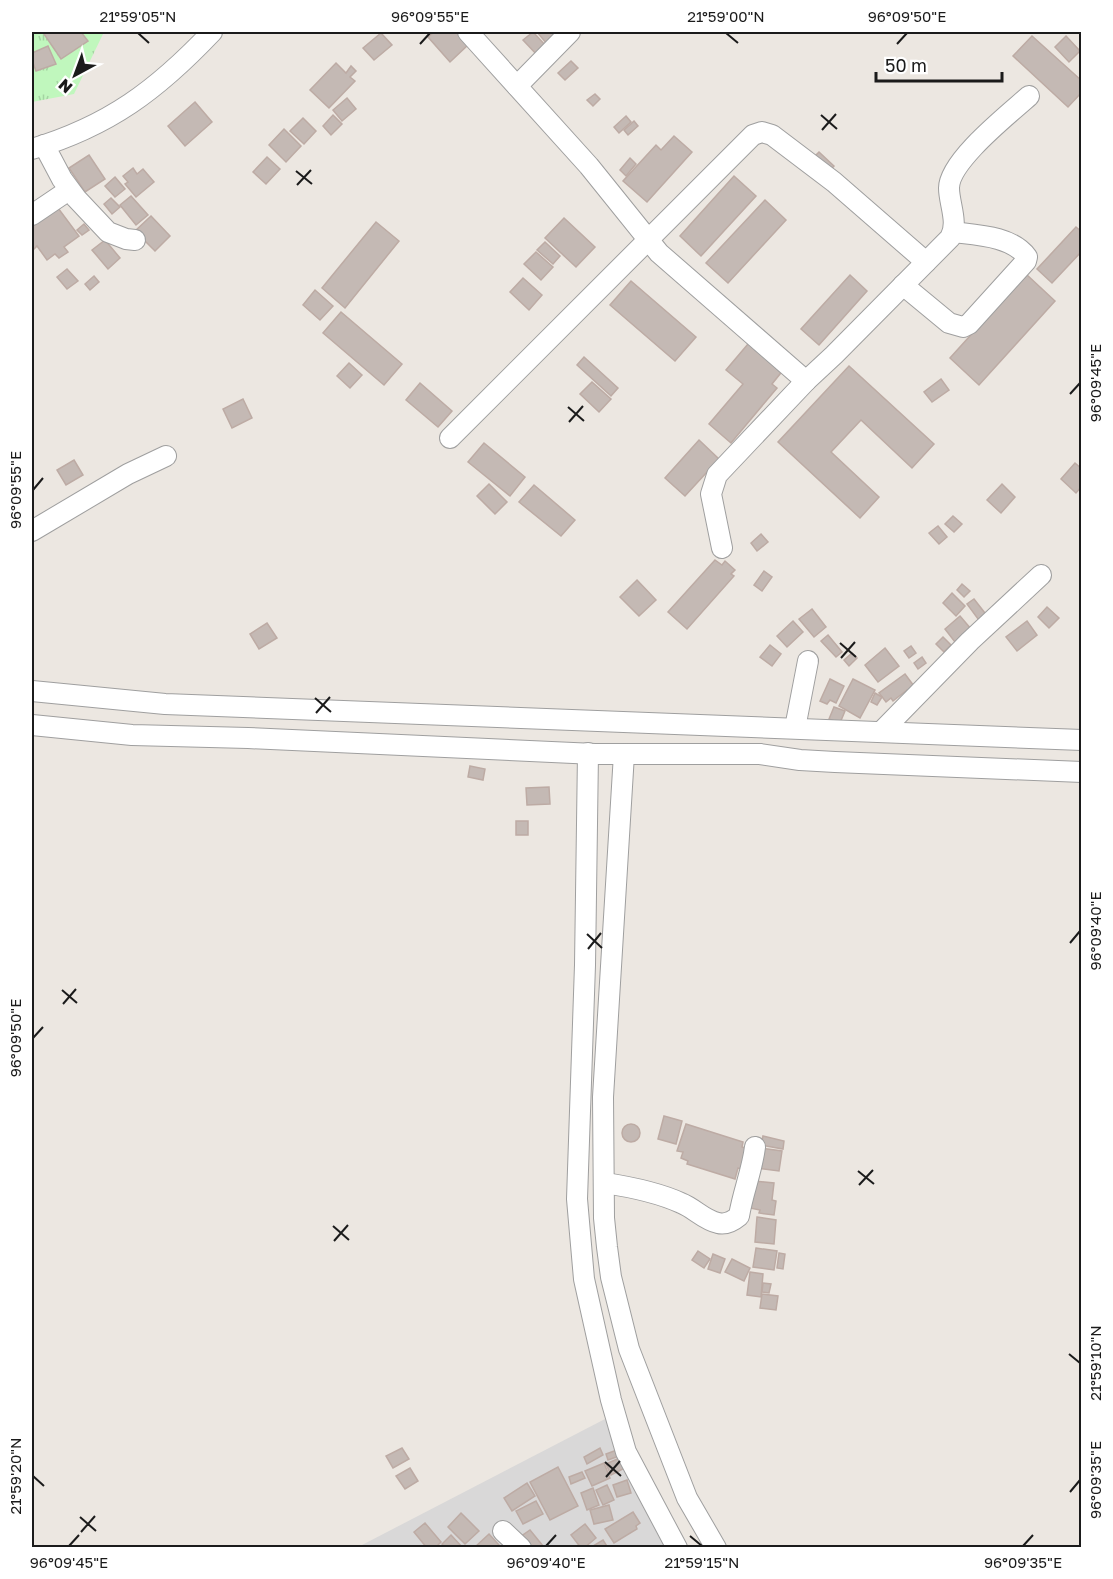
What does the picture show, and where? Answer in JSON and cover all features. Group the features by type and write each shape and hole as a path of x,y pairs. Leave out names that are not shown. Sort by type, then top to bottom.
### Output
{"street":[{"path":"135,240 108,232 69,189 38,147 86,130 133,103 185,60 212,32"},
{"path":"468,32 589,166 659,253 806,381"},
{"path":"517,86 570,32"},
{"path":"722,548 711,494 717,475 953,232 949,188 954,169 971,149 1029,96"},
{"path":"450,438 753,135 762,132 772,135 834,182 926,262"},
{"path":"32,215 69,189"},
{"path":"903,285 949,323 963,327 969,324 1026,261 1027,257 1017,247 1004,241 953,232"},
{"path":"32,531 128,474 166,456"},
{"path":"882,731 970,641 1041,575"},
{"path":"795,728 808,661"},
{"path":"32,691 165,704 1082,740"},
{"path":"32,725 132,735 592,754 760,754 824,762 1082,772"},
{"path":"592,754 576,1199 584,1279 611,1400 626,1452 695,1543"},
{"path":"621,754 605,1042 604,1218 611,1277 629,1349 687,1498 695,1543"},
{"path":"605,1183 651,1192 683,1203 719,1223 731,1222 739,1216 755,1147"},
{"path":"503,1531 521,1548"}],"shaded area":[{"path":"605,1419 668,1547 360,1548 362,1545"}],"green space":[{"path":"32,32 104,32 74,94 32,102"}],"building":[{"path":"81,32 88,41 61,59 44,34"},
{"path":"434,32 457,32 468,45 450,62 428,37"},
{"path":"533,32 547,47 538,56 523,40"},
{"path":"537,32 551,32 556,36 547,44"},
{"path":"381,33 392,45 374,60 363,48"},
{"path":"1032,36 1082,81 1082,92 1068,107 1013,56"},
{"path":"1066,36 1080,51 1069,62 1055,47"},
{"path":"48,46 56,64 36,71 32,53"},
{"path":"571,61 578,68 565,80 558,73"},
{"path":"336,63 346,73 351,66 356,71 350,77 355,81 329,108 310,90"},
{"path":"595,94 600,99 593,106 587,100"},
{"path":"347,98 356,109 342,121 333,110"},
{"path":"195,102 212,122 185,146 168,126"},
{"path":"333,115 342,124 331,135 323,126"},
{"path":"626,116 631,122 619,133 614,127"},
{"path":"303,118 316,131 304,144 290,131"},
{"path":"634,121 638,126 628,135 624,130"},
{"path":"284,129 301,146 286,162 269,145"},
{"path":"674,136 692,152 647,202 623,181 656,145 661,150"},
{"path":"819,152 834,166 828,173 813,158"},
{"path":"89,155 105,179 85,192 69,168"},
{"path":"267,157 280,169 266,184 253,172"},
{"path":"630,158 636,164 626,176 620,170"},
{"path":"133,168 137,174 143,169 154,182 136,197 125,184 128,182 123,176"},
{"path":"734,176 756,196 701,256 680,236"},
{"path":"115,177 125,189 115,197 105,186"},
{"path":"131,196 148,215 136,225 120,205"},
{"path":"111,198 120,207 112,214 104,204"},
{"path":"765,200 786,220 728,283 706,263"},
{"path":"55,204 79,236 64,247 68,252 59,258 55,254 47,260 37,246 33,250 32,221"},
{"path":"151,216 170,236 155,251 135,231"},
{"path":"564,218 595,247 576,267 545,238"},
{"path":"376,222 399,241 345,308 322,288"},
{"path":"84,224 89,230 82,235 77,230"},
{"path":"1076,227 1082,232 1082,251 1052,283 1037,269"},
{"path":"105,240 120,258 108,269 92,250"},
{"path":"545,242 560,256 553,264 537,250"},
{"path":"536,252 553,267 541,280 524,264"},
{"path":"67,269 78,281 67,289 57,277"},
{"path":"1026,274 1055,301 979,385 950,358"},
{"path":"850,275 867,291 819,345 801,329"},
{"path":"94,276 99,282 90,290 85,284"},
{"path":"523,278 542,295 529,310 510,292"},
{"path":"631,281 696,337 675,361 610,305"},
{"path":"315,290 333,306 320,320 303,305"},
{"path":"341,312 402,364 384,385 323,333"},
{"path":"748,344 755,344 784,369 772,384 777,388 731,443 709,424 743,384 726,370"},
{"path":"584,357 618,388 611,396 577,365"},
{"path":"349,363 362,375 350,388 337,376"},
{"path":"849,366 934,444 912,468 861,420 831,452 879,497 860,518 778,442"},
{"path":"941,379 949,390 932,402 924,392"},
{"path":"592,382 611,399 599,412 580,394"},
{"path":"420,383 452,411 438,427 406,400"},
{"path":"243,399 252,418 232,428 223,409"},
{"path":"699,440 719,459 685,496 665,478"},
{"path":"484,443 525,477 510,496 468,462"},
{"path":"74,460 83,475 66,485 57,470"},
{"path":"1075,463 1082,469 1082,486 1076,493 1061,479"},
{"path":"489,484 507,502 495,514 477,496"},
{"path":"1002,484 1015,497 1001,513 987,500"},
{"path":"534,485 575,520 561,536 519,502"},
{"path":"953,516 962,524 954,532 945,524"},
{"path":"938,526 947,537 939,544 929,533"},
{"path":"761,534 768,542 757,551 751,543"},
{"path":"715,560 722,565 725,561 735,570 731,574 734,576 687,629 668,612"},
{"path":"764,571 772,577 762,591 754,585"},
{"path":"637,580 656,600 639,616 620,597"},
{"path":"962,584 970,591 964,597 957,590"},
{"path":"952,593 965,606 956,616 943,603"},
{"path":"974,599 988,617 981,623 967,604"},
{"path":"1047,607 1059,618 1049,628 1038,617"},
{"path":"812,609 826,627 814,637 799,619"},
{"path":"960,616 971,629 955,642 945,629"},
{"path":"793,621 803,632 787,647 777,636"},
{"path":"1027,621 1037,635 1017,651 1006,637"},
{"path":"267,623 277,638 259,649 250,634"},
{"path":"828,635 842,652 836,657 821,641"},
{"path":"943,637 951,645 944,652 936,644"},
{"path":"770,645 781,654 772,666 760,657"},
{"path":"911,646 916,653 909,658 904,651"},
{"path":"885,648 899,666 878,682 865,665"},
{"path":"852,653 857,658 849,666 844,660"},
{"path":"922,657 926,663 918,669 914,663"},
{"path":"905,674 917,690 910,695 907,690 893,701 891,698 886,702 879,693"},
{"path":"830,679 844,686 836,703 830,700 827,704 820,701"},
{"path":"853,679 875,690 860,718 839,706"},
{"path":"875,693 882,697 877,705 871,702"},
{"path":"834,707 845,711 840,723 829,719"},
{"path":"470,766 485,769 483,780 468,777"},
{"path":"549,787 550,804 527,805 526,788"},
{"path":"516,821 528,821 528,835 516,835"},
{"path":"664,1116 682,1121 676,1144 658,1139"},
{"path":"627,1124 635,1124 640,1129 638,1140 627,1142 622,1137 622,1129"},
{"path":"686,1124 743,1142 742,1147 749,1149 743,1169 738,1168 735,1179 687,1164 688,1161 681,1158 683,1152 677,1151"},
{"path":"763,1136 784,1141 783,1149 761,1145"},
{"path":"760,1148 782,1151 779,1171 757,1168"},
{"path":"754,1181 774,1183 772,1200 776,1201 774,1215 759,1213 760,1210 750,1208"},
{"path":"757,1217 776,1220 774,1244 755,1242"},
{"path":"756,1248 777,1251 774,1270 753,1267"},
{"path":"698,1251 710,1259 704,1268 692,1260"},
{"path":"779,1253 785,1254 783,1269 777,1268"},
{"path":"713,1254 725,1259 720,1273 708,1269"},
{"path":"732,1259 750,1268 744,1281 725,1272"},
{"path":"750,1272 763,1274 761,1297 747,1295"},
{"path":"763,1283 771,1284 769,1293 762,1292"},
{"path":"762,1294 778,1296 776,1310 760,1308"},
{"path":"402,1448 409,1459 393,1468 386,1456"},
{"path":"600,1448 603,1455 587,1464 584,1457"},
{"path":"617,1450 619,1456 608,1460 606,1454"},
{"path":"622,1457 627,1467 611,1475 606,1464"},
{"path":"604,1463 610,1478 592,1486 585,1471"},
{"path":"558,1467 578,1506 550,1520 530,1482"},
{"path":"410,1468 418,1481 405,1489 396,1476"},
{"path":"582,1472 585,1478 571,1484 569,1477"},
{"path":"627,1480 631,1493 617,1497 613,1485"},
{"path":"527,1483 535,1496 512,1511 504,1498"},
{"path":"607,1485 614,1500 603,1505 596,1490"},
{"path":"593,1488 599,1505 587,1510 581,1493"},
{"path":"536,1501 543,1514 523,1524 516,1511"},
{"path":"609,1505 613,1520 594,1524 590,1510"},
{"path":"633,1512 640,1523 636,1526 637,1529 614,1543 605,1529"},
{"path":"461,1513 479,1531 465,1544 448,1527"},
{"path":"425,1523 441,1542 435,1548 427,1548 414,1532"},
{"path":"585,1524 596,1538 581,1548 571,1535"},
{"path":"530,1530 543,1546 541,1548 529,1548 520,1537"},
{"path":"489,1534 499,1545 497,1548 474,1548"},
{"path":"451,1535 463,1548 445,1548 442,1544"},
{"path":"603,1540 608,1548 594,1548 593,1546"}]}
